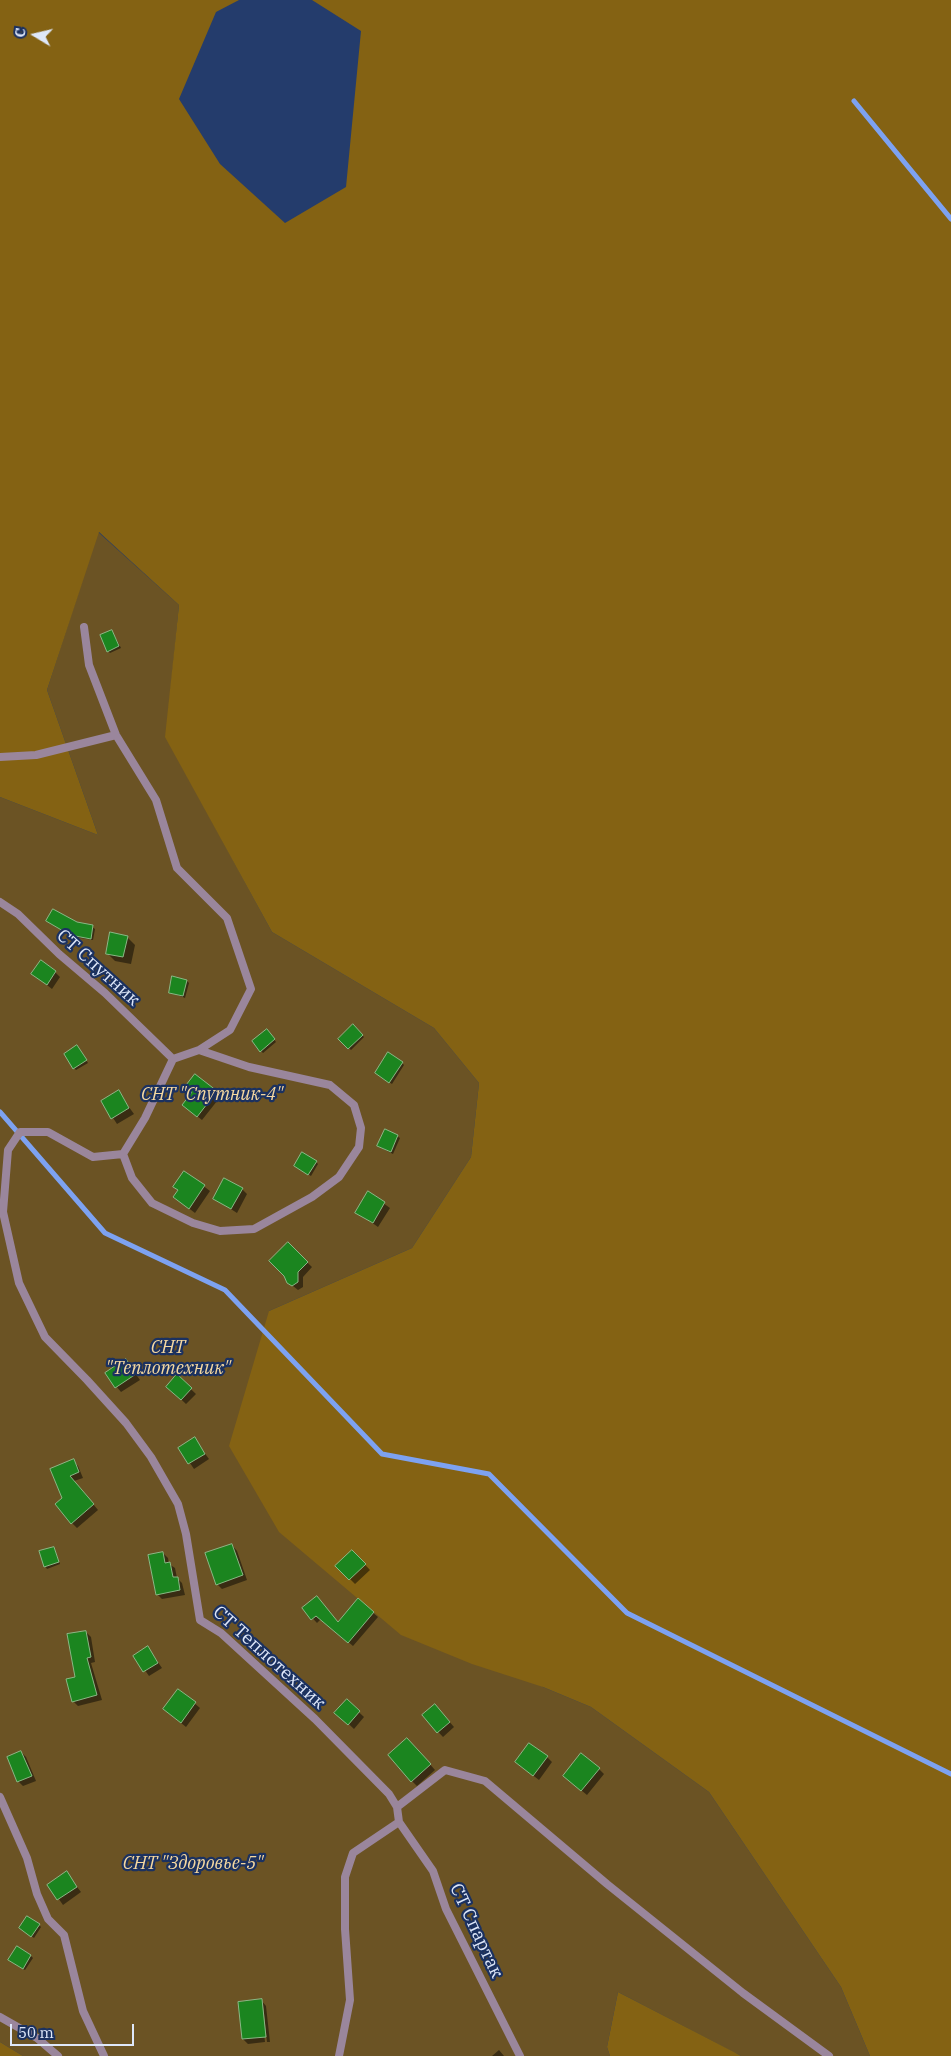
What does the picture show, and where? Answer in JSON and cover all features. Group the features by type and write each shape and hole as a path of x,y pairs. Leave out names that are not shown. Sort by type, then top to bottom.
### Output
{"lane":[{"path":"84,627 89,666 116,735 156,800 177,868 227,918 251,988 230,1030 199,1050 173,1059 145,1118 123,1154 132,1178 152,1203 193,1223 220,1230 254,1230 312,1197 339,1177 359,1147 360,1128 354,1105 330,1085 249,1067 199,1050"},
{"path":"0,758 36,755 116,735"},
{"name":"СТ Спутник","path":"0,902 18,914 59,954 106,992 173,1059"},
{"name":"СТ Теплотехник","path":"123,1154 93,1157 48,1132 20,1132 8,1150 2,1211 19,1284 45,1337 126,1423 151,1457 178,1504 186,1534 200,1620 221,1633 316,1719 389,1794 397,1807"},
{"path":"397,1807 446,1770 485,1781 603,1881 742,1993 829,2056"},
{"path":"0,1797 27,1858 37,1894 48,1919 64,1936 83,2011 104,2056"},
{"name":"СТ Спартак","path":"397,1807 399,1822 433,1871 446,1909 520,2056"},
{"path":"339,2056 350,2000 345,1929 345,1877 353,1853 399,1822"},
{"path":"0,2018 37,2038 58,2056"}],"green space":[{"path":"98,532 179,605 166,737 272,932 434,1028 479,1083 471,1157 412,1248 269,1311 543,1687 591,1707 709,1792 841,1987 870,2056 741,2056 618,1992 607,2047 610,2056 23,2056 0,2042 0,797 98,835 47,690"}],"shaded area":[{"path":"0,0 239,0 216,12 179,99 220,164 285,223 346,187 361,31 312,0 951,0 951,2056 870,2056 841,1987 709,1792 591,1707 543,1687 472,1664 401,1635 279,1532 229,1446 269,1311 412,1248 471,1157 479,1083 434,1028 272,932 165,737 179,605 99,532 47,690 98,835 0,797"},
{"path":"618,1992 741,2056 610,2056 607,2047"},
{"path":"0,2042 23,2056 0,2056"}],"building":[{"path":"112,630 119,646 107,652 100,635"},
{"path":"53,909 77,922 93,925 91,939 70,935 46,921"},
{"path":"110,932 128,936 123,957 106,954"},
{"path":"41,960 56,971 47,985 31,974"},
{"path":"172,976 187,980 183,996 169,993"},
{"path":"353,1024 363,1035 348,1049 338,1039"},
{"path":"267,1029 275,1039 260,1052 252,1041"},
{"path":"77,1045 87,1060 73,1069 64,1054"},
{"path":"388,1052 403,1062 389,1083 375,1073"},
{"path":"195,1074 217,1091 197,1117 182,1105 192,1092 185,1087"},
{"path":"119,1090 129,1108 111,1119 101,1101"},
{"path":"385,1129 398,1135 391,1152 377,1146"},
{"path":"302,1152 317,1161 308,1175 294,1166"},
{"path":"184,1171 205,1185 189,1209 173,1197 178,1190 173,1187"},
{"path":"224,1178 243,1188 231,1209 213,1199"},
{"path":"368,1191 385,1202 373,1223 355,1213"},
{"path":"288,1242 308,1262 298,1272 298,1282 292,1286 287,1283 284,1276 269,1261"},
{"path":"126,1359 136,1374 115,1388 105,1373"},
{"path":"177,1374 192,1388 181,1400 166,1387"},
{"path":"195,1437 205,1454 188,1464 178,1448"},
{"path":"74,1459 79,1472 70,1476 94,1504 71,1524 55,1504 62,1498 50,1469"},
{"path":"232,1544 243,1575 216,1585 205,1553"},
{"path":"54,1547 59,1562 44,1567 39,1551"},
{"path":"352,1550 366,1564 349,1580 335,1566"},
{"path":"163,1552 165,1563 170,1562 173,1577 178,1577 180,1590 156,1595 148,1555"},
{"path":"317,1596 338,1622 358,1598 374,1612 348,1643 316,1616 311,1620 302,1608"},
{"path":"86,1631 91,1657 87,1658 97,1695 72,1702 66,1679 75,1677 67,1634"},
{"path":"148,1646 158,1663 143,1672 133,1656"},
{"path":"178,1689 196,1702 181,1723 163,1709"},
{"path":"347,1699 360,1711 348,1725 334,1713"},
{"path":"435,1704 450,1722 437,1733 422,1715"},
{"path":"407,1738 431,1764 411,1782 388,1755"},
{"path":"529,1743 548,1756 533,1776 515,1762"},
{"path":"21,1751 32,1776 17,1782 7,1757"},
{"path":"581,1753 600,1768 581,1791 563,1776"},
{"path":"67,1871 77,1887 57,1900 47,1885"},
{"path":"27,1916 40,1924 31,1937 19,1928"},
{"path":"17,1946 31,1955 23,1969 8,1960"},
{"path":"262,1999 266,2037 242,2039 238,2002"}],"waterway":[{"path":"854,101 951,219"},
{"path":"0,1112 105,1233 225,1290 382,1454 489,1474 627,1613 951,1774"}],"park label":[{"name":"СНТ \"Спутник-4\"","path":"212,1095"},
{"name":"СНТ \"Теплотехник\"","path":"168,1358"},
{"name":"СНТ \"Здоровье-5\"","path":"193,1864"}]}
